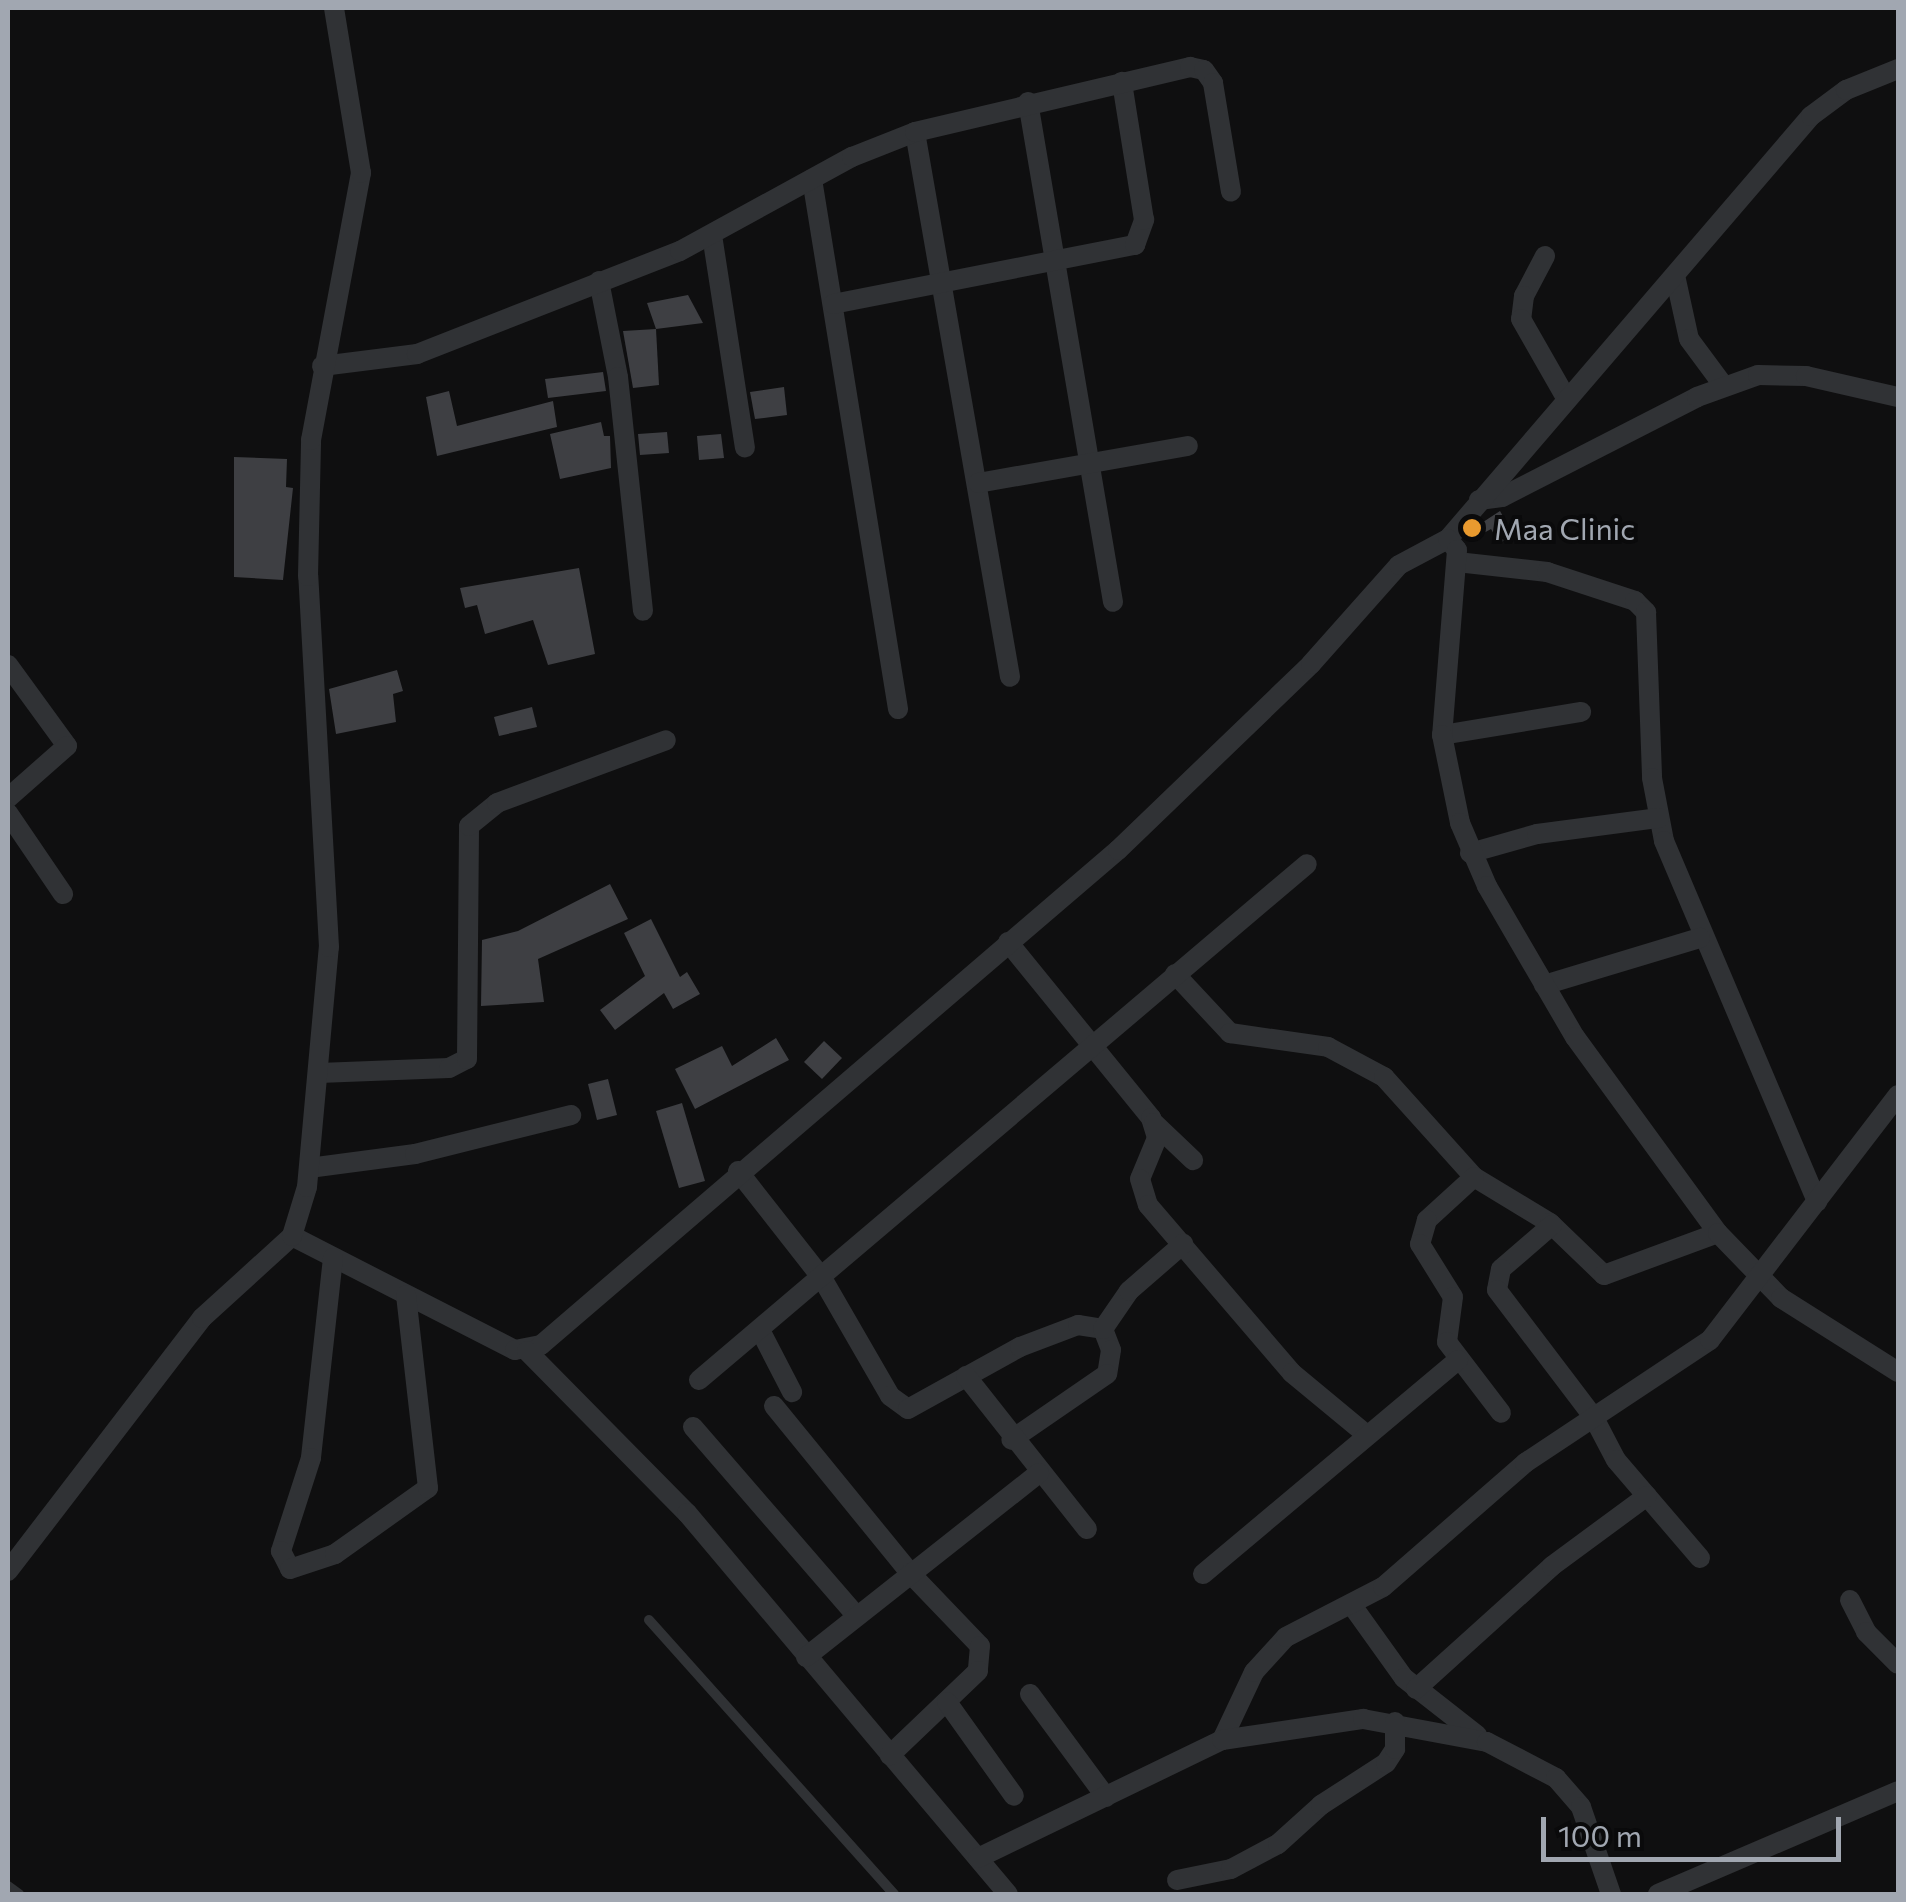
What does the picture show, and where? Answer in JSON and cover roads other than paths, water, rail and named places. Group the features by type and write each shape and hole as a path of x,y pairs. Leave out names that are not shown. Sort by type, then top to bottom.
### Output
{"street":[{"path":"8,1572 202,1318 292,1236 310,1168 328,893 308,576 310,440 330,322 346,269 361,172 334,8"},
{"path":"322,366 417,354 712,234 812,179 915,132 1028,102 1190,67 1204,70 1216,95 1231,192"},
{"path":"527,1352 1118,850 1295,681 1398,565 1448,539 1566,398 1676,280 1811,116 1846,90 1898,69"},
{"path":"832,304 1128,248 1142,236 1122,82"},
{"path":"1028,102 1112,602"},
{"path":"915,132 1010,678"},
{"path":"812,179 898,709"},
{"path":"712,234 745,446"},
{"path":"1545,256 1524,296 1521,320 1566,398"},
{"path":"1676,280 1689,339 1723,385"},
{"path":"599,281 618,377 643,611"},
{"path":"1479,500 1512,493 1723,385 1758,376 1806,376 1898,397"},
{"path":"978,483 1188,446"},
{"path":"1448,539 1455,542 1457,562 1442,735 1470,853 1544,985 1613,1094 1718,1233 1760,1278 1898,1372"},
{"path":"1457,562 1535,569 1641,606 1648,618 1659,818 1700,938 1817,1202"},
{"path":"8,665 67,746 8,798"},
{"path":"1442,735 1582,712"},
{"path":"319,1073 449,1068 468,1059 469,826 496,802 666,740"},
{"path":"8,813 64,894"},
{"path":"1470,853 1536,834 1659,818"},
{"path":"699,1380 1307,864"},
{"path":"1544,985 1700,938"},
{"path":"1008,942 1154,1123 1193,1160"},
{"path":"1174,974 1230,1033 1328,1047 1376,1071 1474,1178 1552,1225 1593,1268 1611,1276 1718,1233"},
{"path":"1222,1740 1266,1655 1301,1628 1397,1576 1526,1463 1698,1350 1760,1278 1898,1095"},
{"path":"310,1168 415,1154 572,1116"},
{"path":"1154,1123 1157,1138 1141,1172 1142,1195 1292,1373 1367,1434"},
{"path":"738,1172 822,1278 900,1404 914,1408 966,1376 1078,1325 1103,1329"},
{"path":"1474,1178 1427,1220 1420,1236 1426,1259 1453,1297 1446,1337 1458,1360 1501,1413"},
{"path":"1552,1225 1501,1269 1495,1282 1594,1418 1602,1442 1700,1558"},
{"path":"292,1236 527,1352 647,1469 1008,1894"},
{"path":"1103,1329 1128,1291 1182,1244"},
{"path":"333,1258 311,1458 281,1551 290,1569 335,1554 428,1488 406,1295"},
{"path":"1011,1440 1106,1374 1111,1350 1103,1329"},
{"path":"760,1330 792,1392"},
{"path":"1203,1574 1458,1360"},
{"path":"966,1376 1011,1440 1088,1529"},
{"path":"774,1406 910,1574 980,1646 978,1671 890,1755"},
{"path":"693,1426 856,1616"},
{"path":"806,1656 1039,1473"},
{"path":"1416,1689 1552,1566 1647,1496"},
{"path":"1850,1600 1866,1632 1898,1664"},
{"path":"1351,1604 1372,1641 1416,1689 1487,1742 1535,1765 1571,1793 1611,1894"},
{"path":"1030,1694 1106,1797"},
{"path":"946,1702 1014,1796"},
{"path":"978,1858 1222,1740 1327,1722 1396,1722 1487,1742"},
{"path":"1177,1880 1231,1869 1278,1844 1321,1805 1386,1763 1396,1749 1396,1722"},
{"path":"1658,1894 1898,1790"}],"lane":[{"path":"649,1620 894,1894"},
{"path":"8,1886 19,1894"}],"place":[{"name":"Maa Clinic","path":"1472,528"}]}
